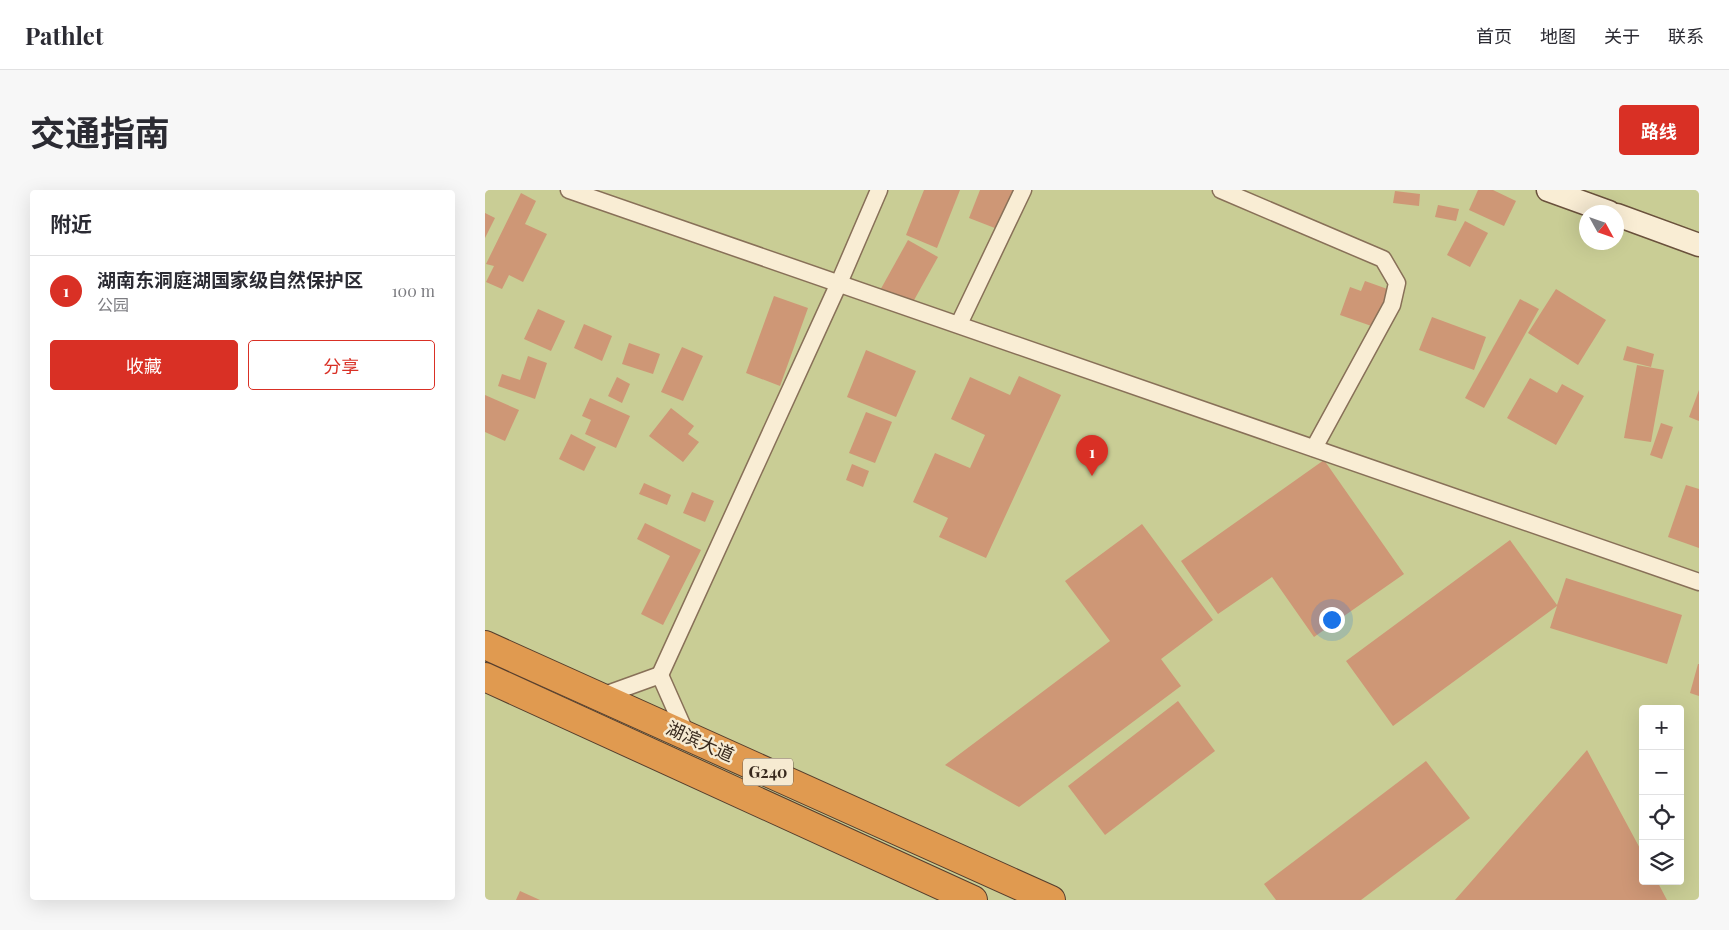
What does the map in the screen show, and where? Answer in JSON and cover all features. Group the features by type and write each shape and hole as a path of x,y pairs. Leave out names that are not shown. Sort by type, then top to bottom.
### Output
{"highway":[{"name":"湖滨大道","path":"485,645 1051,900"},
{"name":"湖滨大道","path":"485,677 973,900"}],"street":[{"path":"569,190 1699,582"},
{"path":"599,697 660,675 839,283 879,190"},
{"path":"959,324 1023,190"},
{"path":"1221,190 1383,259 1397,283 1392,305 1314,448"},
{"path":"1547,190 1589,205"},
{"path":"1624,218 1699,245"},
{"path":"660,675 687,736"}],"green space":[{"path":"485,190 1699,190 1699,900 485,900"}],"building":[{"path":"924,190 960,190 937,248 906,235"},
{"path":"980,190 1023,190 1005,232 969,218"},
{"path":"1478,190 1493,190 1516,201 1504,226 1469,210"},
{"path":"1395,191 1420,194 1419,206 1393,203"},
{"path":"521,193 536,201 525,224 547,234 523,282 509,275 502,289 486,282 494,266 486,264"},
{"path":"1438,205 1459,209 1456,221 1435,217"},
{"path":"485,213 495,218 485,238"},
{"path":"1465,221 1488,233 1470,267 1447,255"},
{"path":"908,240 938,257 908,311 878,294"},
{"path":"1365,281 1393,291 1380,329 1340,315 1350,287 1361,291"},
{"path":"1556,289 1606,320 1578,365 1528,333"},
{"path":"774,296 808,308 780,386 746,373"},
{"path":"1520,299 1539,309 1484,408 1465,398"},
{"path":"538,309 565,321 551,351 524,339"},
{"path":"1432,317 1486,337 1474,370 1419,350"},
{"path":"584,324 612,336 602,361 574,348"},
{"path":"629,343 660,354 653,374 622,364"},
{"path":"1627,346 1654,354 1651,367 1623,360"},
{"path":"682,347 703,356 683,401 661,392"},
{"path":"866,350 916,371 896,417 847,397"},
{"path":"528,356 547,363 535,399 498,386 502,374 520,380"},
{"path":"1637,365 1664,370 1651,442 1624,438"},
{"path":"1019,376 1061,395 986,558 939,537 948,518 913,502 935,453 970,468 985,435 951,419 970,377 1010,395"},
{"path":"617,377 630,384 622,403 608,396"},
{"path":"1530,378 1557,393 1562,384 1584,396 1556,445 1507,418"},
{"path":"1699,390 1699,421 1689,417"},
{"path":"485,395 519,410 505,441 485,432"},
{"path":"590,398 630,416 616,448 585,434 591,420 582,416"},
{"path":"671,408 694,426 688,434 699,442 683,462 649,436"},
{"path":"866,412 892,422 875,463 849,453"},
{"path":"1661,423 1673,427 1662,459 1650,455"},
{"path":"571,434 596,447 584,471 559,459"},
{"path":"1324,460 1404,574 1314,637 1272,577 1218,614 1181,561"},
{"path":"852,464 869,471 863,487 846,480"},
{"path":"644,483 671,495 667,505 639,494"},
{"path":"1686,485 1699,489 1699,548 1668,537"},
{"path":"692,492 714,501 705,522 683,513"},
{"path":"645,523 701,550 663,625 641,614 670,556 637,539"},
{"path":"1142,524 1213,620 1161,659 1181,686 1019,807 945,765 1110,641 1065,581"},
{"path":"1510,540 1557,605 1566,578 1682,615 1667,664 1550,628 1557,606 1393,726 1346,661"},
{"path":"1699,664 1699,696 1690,693"},
{"path":"1178,701 1215,751 1105,835 1068,786"},
{"path":"1587,750 1639,847 1639,885 1659,885 1667,900 1455,900"},
{"path":"1426,761 1470,818 1361,900 1276,900 1264,884"},
{"path":"520,891 540,900 516,900"}],"place":[{"name":"湖南东洞庭湖国家级自然保护区","path":"1092,476"}]}
